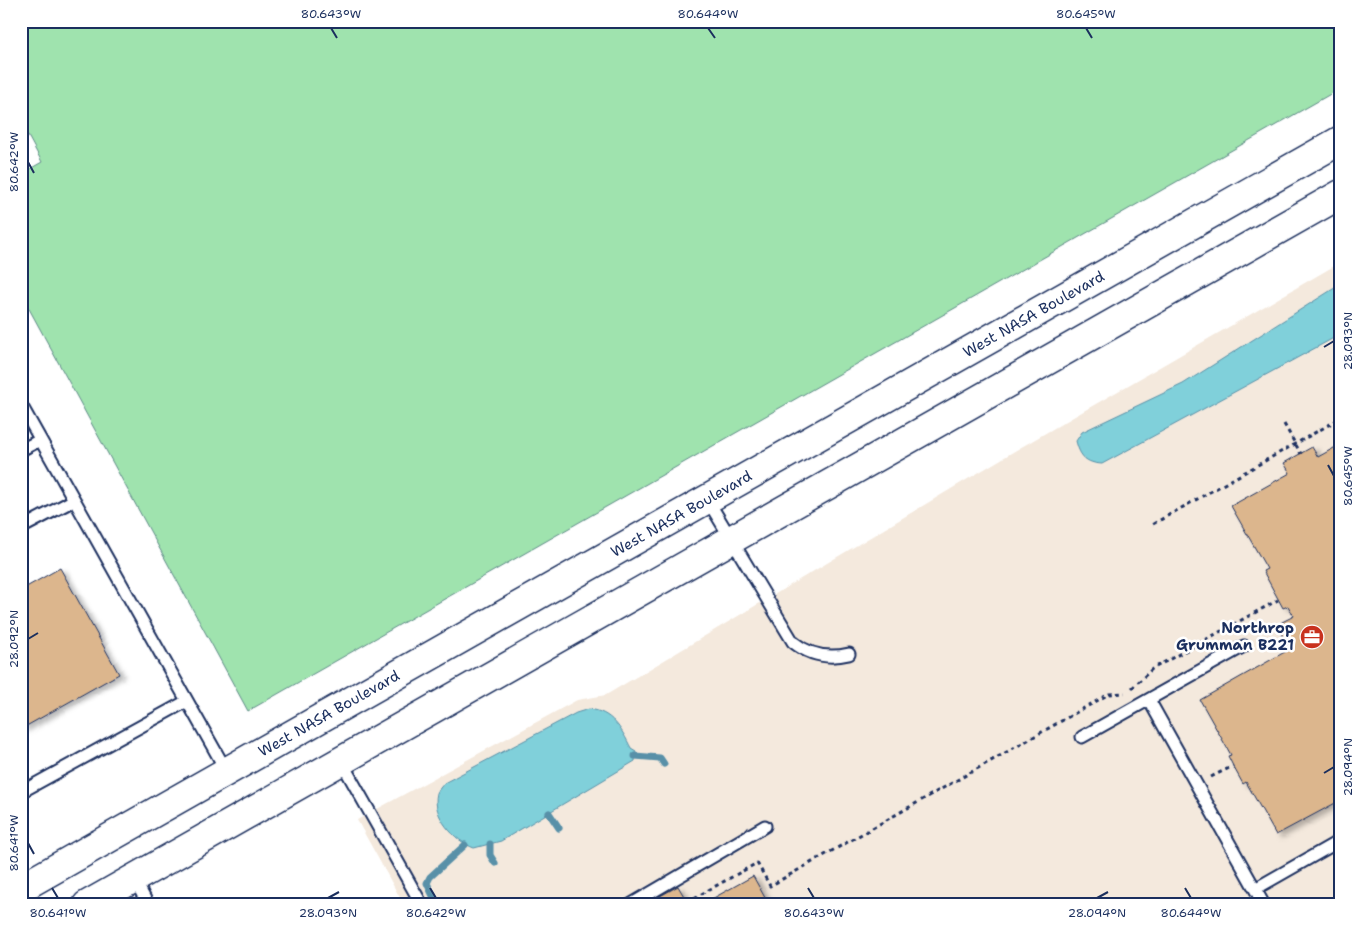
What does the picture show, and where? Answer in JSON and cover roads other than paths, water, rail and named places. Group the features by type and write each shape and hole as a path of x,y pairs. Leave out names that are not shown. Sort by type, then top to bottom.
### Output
{"main road":[{"name":"West NASA Boulevard","path":"21,888 1341,140"},
{"path":"87,905 1341,194"}],"lane":[{"path":"21,405 227,772"},
{"path":"21,450 40,440"},
{"path":"707,499 793,642 805,652 836,657 849,654"},
{"path":"21,528 74,500"},
{"path":"1082,737 1244,646"},
{"path":"1149,700 1264,905"},
{"path":"21,792 187,701"},
{"path":"341,762 422,905"},
{"path":"630,905 765,826"},
{"path":"1255,889 1341,840"},
{"path":"134,878 148,905"}],"water":[{"path":"1341,284 1341,334 1102,464 1088,461 1084,458 1076,441 1082,432 1183,384"},
{"path":"589,709 610,717 615,722 631,748 636,751 635,761 501,841 474,848 452,834 441,819 436,802 437,793 444,783 576,713"}],"waterway":[{"path":"635,756 660,758 664,764"},
{"path":"549,813 559,828"},
{"path":"490,844 490,855 495,863"},
{"path":"434,898 427,883 430,877 465,845"}],"place":[{"name":"Northrop Grumman B221","path":"1312,637"}]}
